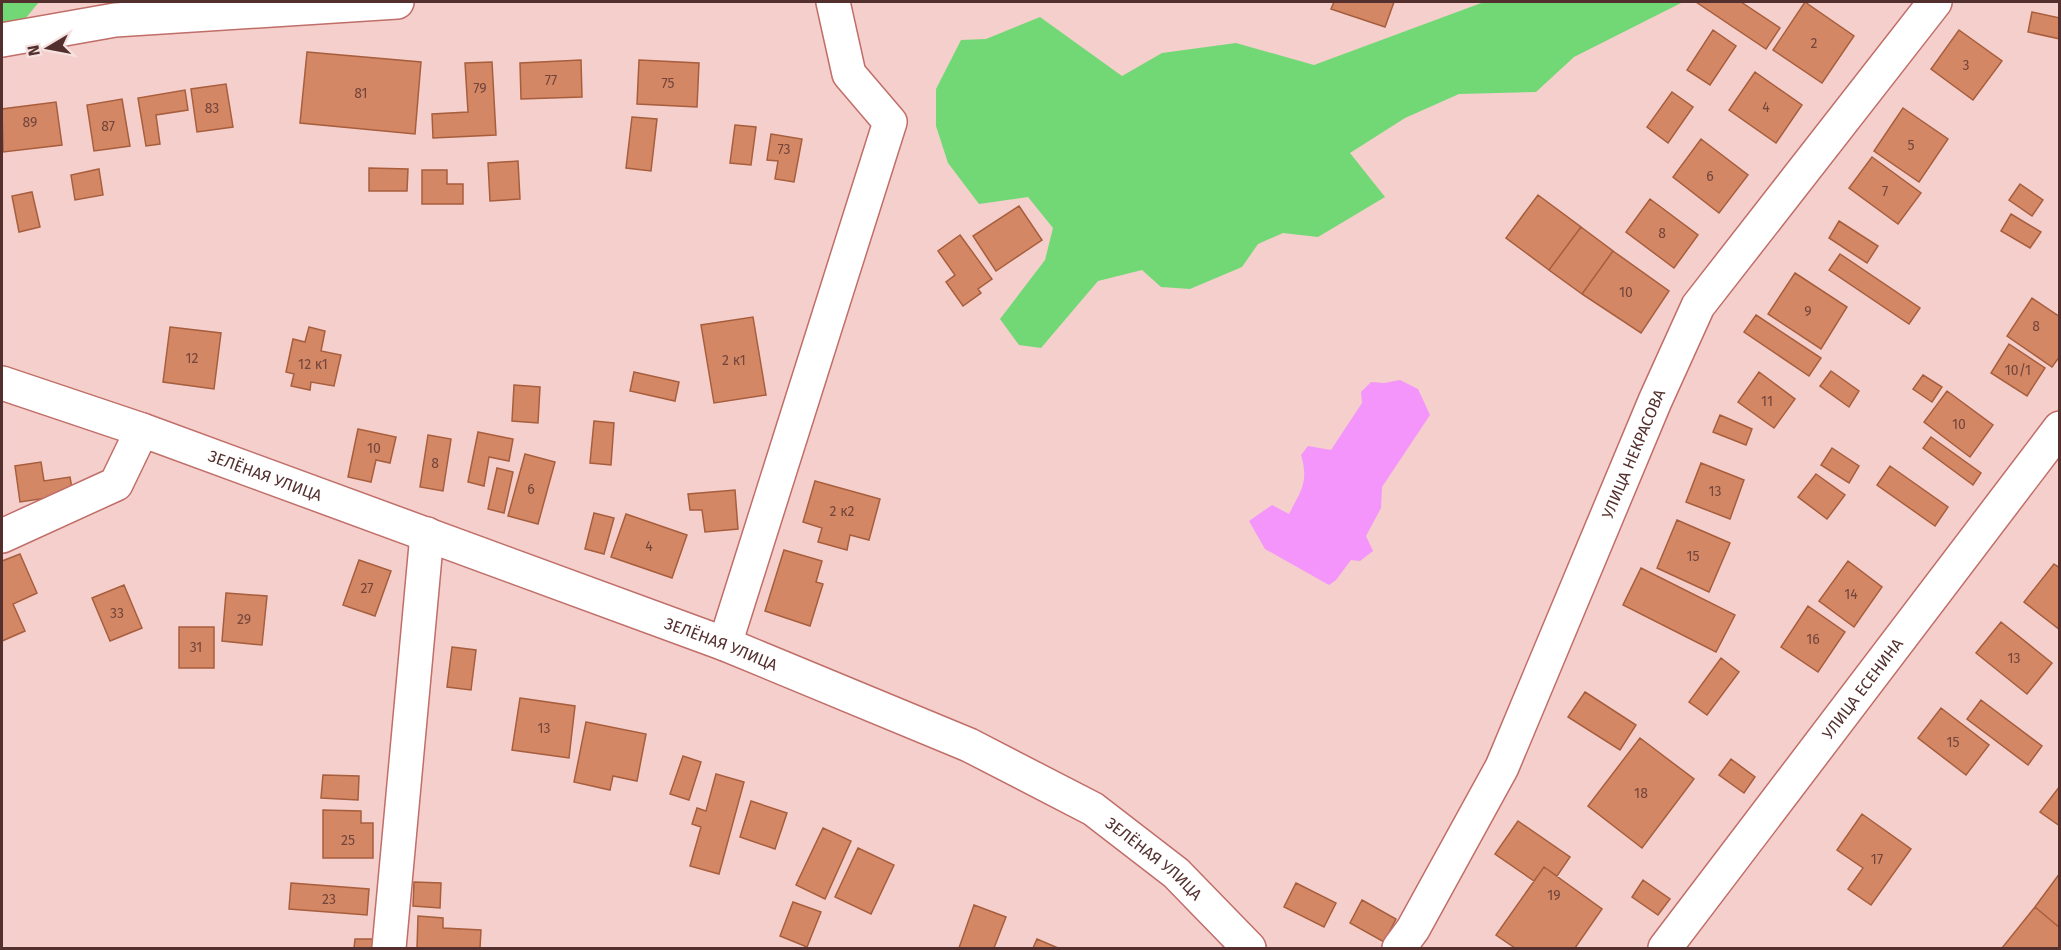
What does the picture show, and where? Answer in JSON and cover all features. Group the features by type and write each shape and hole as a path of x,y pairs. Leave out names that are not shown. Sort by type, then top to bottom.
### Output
{"street":[{"path":"2,40 117,11 397,2"},
{"path":"725,644 890,122 849,74 833,2"},
{"name":"УЛИЦА НЕКРАСОВА","path":"1399,948 1413,929 1502,767 1655,401 1698,306 1935,2"},
{"name":"ЗЕЛЁНАЯ УЛИЦА","path":"2,383 142,430 725,644 969,745 1093,809 1176,873 1249,948"},
{"name":"УЛИЦА ЕСЕНИНА","path":"1665,948 2060,428"},
{"path":"2,536 116,484 142,430"},
{"path":"389,948 427,534"}],"green space":[{"path":"2,2 39,2 25,19 2,24"},
{"path":"1484,2 1683,2 1574,57 1536,92 1459,94 1405,118 1350,153 1385,197 1318,237 1283,233 1258,244 1242,267 1190,289 1161,287 1142,270 1098,281 1041,348 1019,345 1000,319 1045,260 1053,228 1028,197 979,204 948,163 936,126 936,89 961,40 986,39 1040,17 1122,76 1162,53 1236,43 1314,65"}],"shaded area":[{"path":"1400,380 1418,389 1430,415 1382,487 1381,508 1366,536 1373,551 1360,561 1351,560 1336,580 1329,585 1265,549 1249,521 1272,505 1289,514 1304,479 1301,455 1308,446 1331,450 1362,403 1361,392 1371,382 1384,383"}],"building":[{"path":"1334,2 1394,2 1385,27 1331,9"},
{"path":"1696,2 1741,2 1780,28 1766,49"},
{"path":"1805,2 1854,36 1822,83 1773,50"},
{"path":"2032,12 2060,18 2060,39 2028,32"},
{"path":"1713,30 1736,46 1710,85 1687,70"},
{"path":"1959,30 2002,61 1973,100 1931,69"},
{"path":"307,52 421,62 415,134 300,123"},
{"path":"581,60 582,97 521,99 520,63"},
{"path":"639,60 699,63 697,107 637,104"},
{"path":"492,62 496,135 433,138 432,114 468,112 465,63"},
{"path":"1755,72 1802,105 1776,143 1729,110"},
{"path":"226,84 233,127 197,132 191,89"},
{"path":"185,90 188,110 156,115 160,144 146,146 138,98"},
{"path":"1672,92 1693,107 1668,143 1647,127"},
{"path":"122,99 130,146 94,151 87,105"},
{"path":"56,102 62,145 3,152 2,109"},
{"path":"1903,108 1948,139 1919,182 1874,151"},
{"path":"632,117 657,119 651,171 626,168"},
{"path":"735,125 756,127 751,165 730,163"},
{"path":"771,134 802,139 794,182 775,179 778,161 767,160"},
{"path":"1701,139 1748,175 1719,213 1673,177"},
{"path":"1872,157 1921,193 1898,224 1849,188"},
{"path":"518,161 520,199 490,201 488,163"},
{"path":"369,168 408,169 407,191 369,191"},
{"path":"99,169 103,195 75,200 71,175"},
{"path":"422,170 447,170 447,184 463,184 463,204 422,204"},
{"path":"2020,184 2043,200 2032,216 2009,200"},
{"path":"32,192 40,227 19,232 12,196"},
{"path":"1538,195 1581,227 1549,270 1506,238"},
{"path":"1650,199 1698,235 1674,268 1626,232"},
{"path":"1019,206 1042,240 996,271 973,236"},
{"path":"2011,214 2041,232 2030,248 2001,231"},
{"path":"1839,221 1878,246 1867,263 1829,238"},
{"path":"1581,227 1613,251 1582,294 1549,270"},
{"path":"960,235 992,279 978,289 981,293 963,306 946,282 955,275 938,251"},
{"path":"1613,251 1669,291 1641,333 1582,294"},
{"path":"1840,254 1920,308 1909,324 1829,270"},
{"path":"1795,273 1847,307 1821,349 1768,314"},
{"path":"2032,298 2060,317 2060,356 2052,367 2007,336"},
{"path":"1756,315 1821,358 1809,376 1744,332"},
{"path":"753,317 766,395 714,403 701,325"},
{"path":"170,327 221,333 214,389 163,382"},
{"path":"309,327 325,331 321,351 341,355 334,386 311,382 310,390 291,386 294,374 286,372 293,339 305,342"},
{"path":"2009,344 2045,368 2027,396 1991,373"},
{"path":"1831,371 1859,391 1849,407 1820,386"},
{"path":"634,372 679,382 675,401 630,391"},
{"path":"1759,372 1795,399 1774,428 1738,402"},
{"path":"1923,375 1942,387 1932,402 1913,389"},
{"path":"514,385 540,387 538,423 512,421"},
{"path":"1947,391 1993,425 1970,457 1924,422"},
{"path":"1720,415 1752,429 1746,445 1713,432"},
{"path":"594,421 614,423 611,465 590,463"},
{"path":"358,429 396,437 390,463 376,460 371,482 348,477"},
{"path":"478,432 513,439 509,461 489,457 484,486 468,482"},
{"path":"428,435 451,439 443,491 420,487"},
{"path":"1931,437 1981,473 1973,485 1923,448"},
{"path":"1832,448 1859,466 1849,483 1821,465"},
{"path":"525,454 555,462 538,524 508,516"},
{"path":"41,462 44,481 70,477 73,494 20,502 15,466"},
{"path":"1701,463 1744,480 1730,519 1686,502"},
{"path":"1890,466 1948,507 1935,526 1877,485"},
{"path":"497,468 513,472 504,513 488,509"},
{"path":"1816,474 1845,495 1827,519 1798,497"},
{"path":"815,481 880,499 869,540 850,535 847,550 818,542 822,528 803,522"},
{"path":"735,490 738,529 705,532 702,510 690,510 688,494"},
{"path":"594,513 614,518 604,554 585,549"},
{"path":"626,514 687,535 672,578 611,557"},
{"path":"1677,520 1730,543 1709,592 1657,568"},
{"path":"784,550 822,561 816,582 823,584 810,626 765,611"},
{"path":"20,554 37,593 13,604 25,631 2,641 2,561"},
{"path":"359,560 391,571 375,616 343,605"},
{"path":"1848,561 1882,587 1854,627 1819,601"},
{"path":"2054,564 2060,568 2060,630 2024,602"},
{"path":"1641,568 1735,615 1716,652 1623,605"},
{"path":"124,585 142,628 110,641 92,598"},
{"path":"226,593 267,596 262,645 222,641"},
{"path":"1808,606 1845,632 1818,672 1781,647"},
{"path":"2001,622 2052,663 2027,694 1976,653"},
{"path":"179,627 214,627 214,668 179,668"},
{"path":"452,647 476,650 471,690 447,687"},
{"path":"1721,658 1739,672 1707,715 1689,702"},
{"path":"1585,692 1636,725 1620,750 1568,717"},
{"path":"520,698 575,706 569,758 512,750"},
{"path":"1981,700 2042,746 2028,765 1967,719"},
{"path":"1941,708 1989,745 1966,775 1918,738"},
{"path":"586,722 646,734 637,781 613,776 610,790 574,782"},
{"path":"1640,738 1694,779 1642,848 1588,806"},
{"path":"683,756 701,762 689,800 670,794"},
{"path":"1731,759 1755,777 1744,793 1719,775"},
{"path":"716,774 744,782 719,874 690,866 701,827 692,824 697,808 706,811"},
{"path":"323,775 359,776 358,800 321,798"},
{"path":"2060,786 2060,826 2040,812"},
{"path":"751,801 787,813 775,849 740,837"},
{"path":"323,810 361,811 361,823 373,823 373,858 323,858"},
{"path":"1862,814 1911,849 1871,905 1848,889 1863,868 1837,850"},
{"path":"1518,821 1570,857 1557,876 1544,867 1534,881 1495,854"},
{"path":"823,828 851,841 825,899 796,885"},
{"path":"858,848 894,865 871,914 835,897"},
{"path":"1544,867 1602,909 1575,948 1515,948 1496,935"},
{"path":"2060,873 2060,928 2035,907"},
{"path":"1643,880 1670,899 1658,915 1632,897"},
{"path":"414,882 441,883 440,908 413,906"},
{"path":"291,883 369,889 367,915 289,909"},
{"path":"1296,883 1336,903 1324,927 1284,907"},
{"path":"1362,900 1396,919 1384,942 1350,923"},
{"path":"793,902 821,912 807,947 780,936"},
{"path":"974,905 1006,917 994,948 959,948"},
{"path":"2035,907 2060,928 2060,948 2002,948"},
{"path":"418,916 443,918 443,928 481,930 480,948 417,948"},
{"path":"355,939 374,939 374,948 354,948"},
{"path":"1037,939 1058,948 1033,948"}]}
